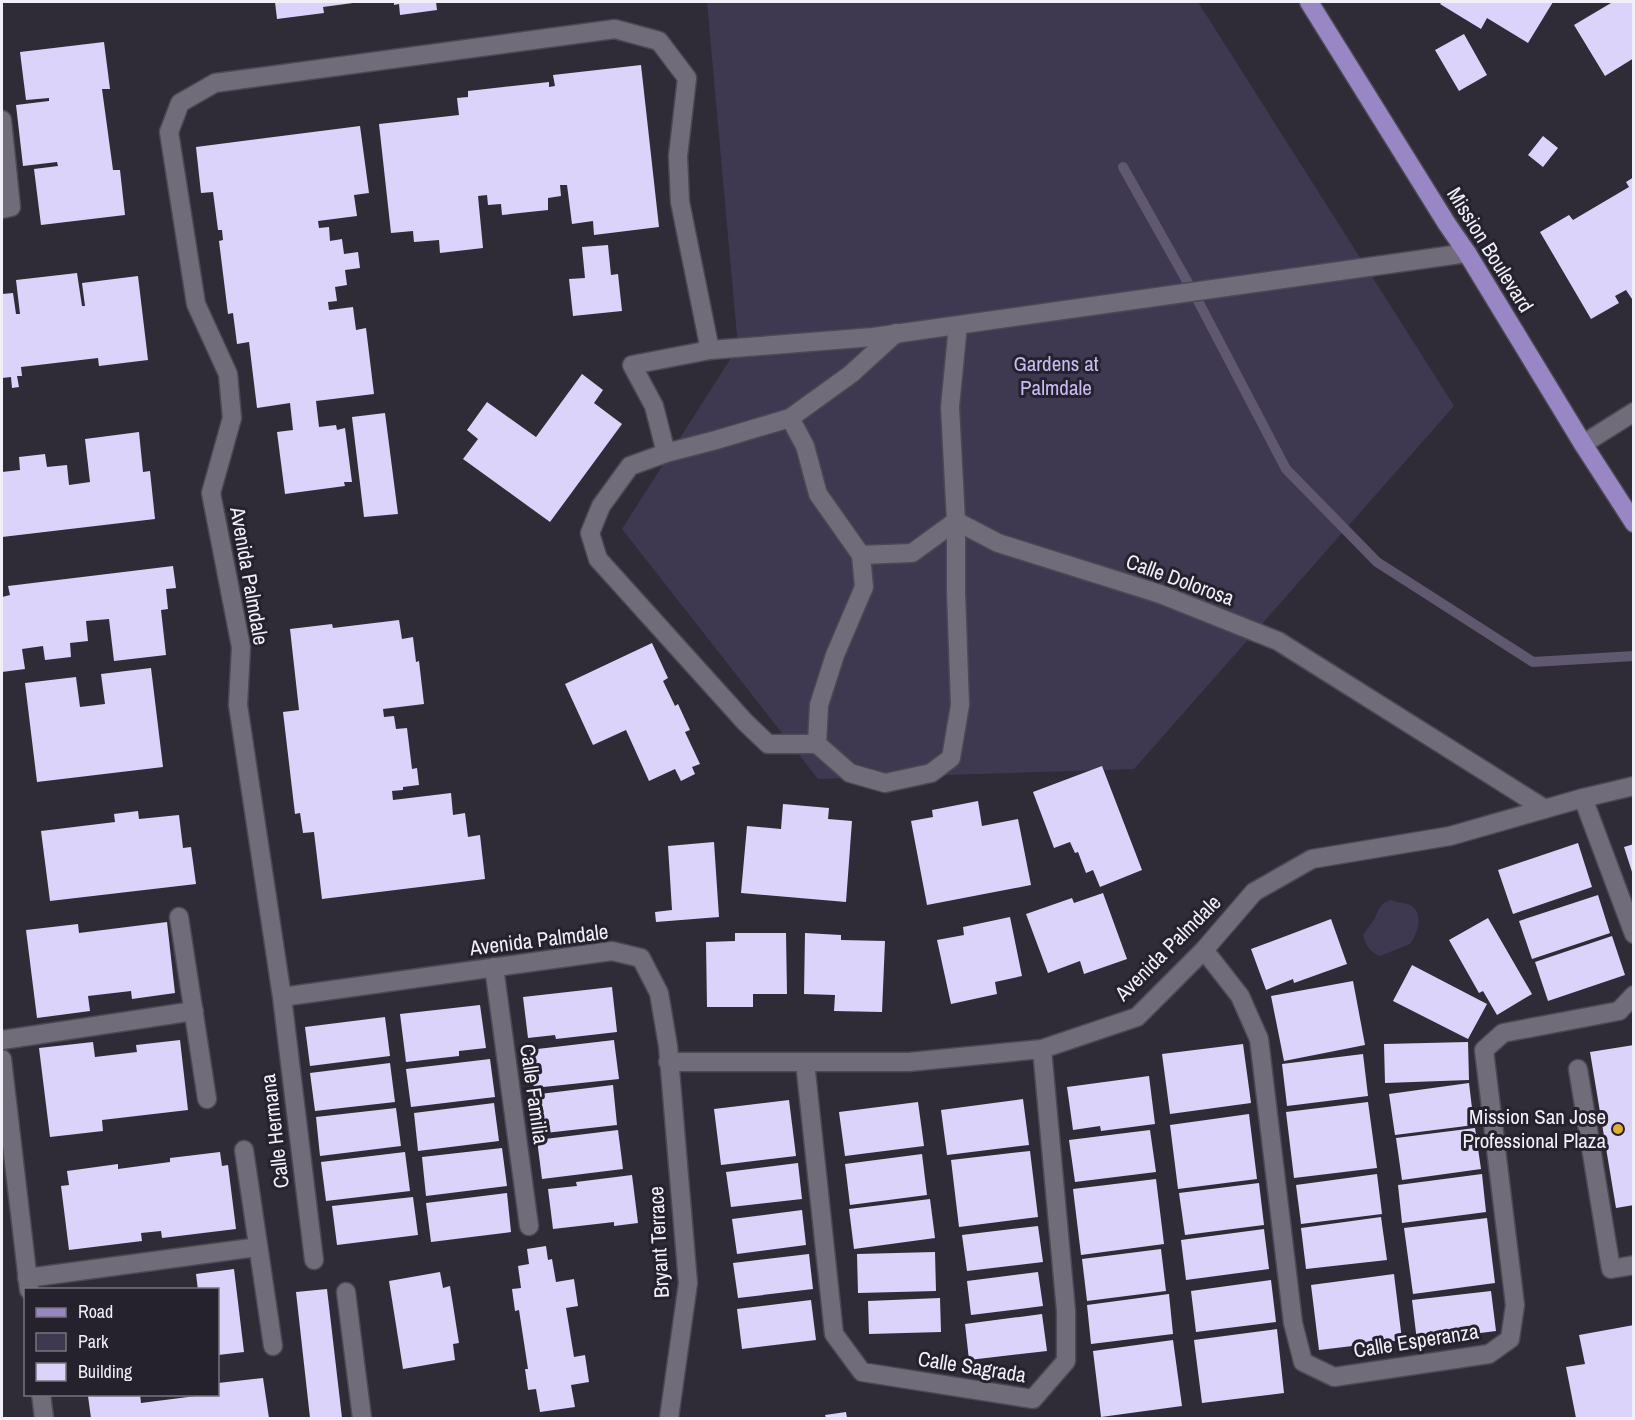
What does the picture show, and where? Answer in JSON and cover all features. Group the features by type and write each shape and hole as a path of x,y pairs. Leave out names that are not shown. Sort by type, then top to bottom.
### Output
{"main road":[{"name":"Mission Boulevard","path":"1309,2 1634,523"}],"street":[{"name":"Avenida Palmdale","path":"710,350 680,202 678,156 687,78 659,41 615,29 215,82 180,102 168,132 196,304 228,374 232,418 211,493 241,648 238,705 282,997 612,951 641,958 659,993 668,1046 668,1062 909,1062 1042,1049 1137,1017 1204,950 1254,892 1312,859 1450,836 1634,786"},
{"path":"2,120 11,207 2,209"},
{"path":"666,453 654,406 632,365 710,350 873,337 1467,253"},
{"path":"896,333 851,374 790,418 666,453 630,466 601,506 590,533 598,559 745,722 768,744 817,744 850,773 885,783 931,773 951,758 960,705 956,521 950,407 958,325"},
{"path":"1583,444 1634,412"},
{"path":"790,418 806,446 818,494 861,555 864,587 835,655 819,705 817,744"},
{"path":"861,555 912,553 956,521"},
{"name":"Calle Dolorosa","path":"956,521 998,543 1160,594 1278,641 1545,809"},
{"path":"1583,798 1634,934"},
{"path":"179,917 207,1099"},
{"name":"Calle Esperanza","path":"1204,950 1240,996 1259,1039 1293,1323 1303,1362 1334,1377 1489,1354 1510,1339 1515,1305 1484,1050 1503,1033 1618,1011 1634,995"},
{"name":"Calle Familia","path":"494,967 529,1226"},
{"name":"Calle Hermana","path":"282,997 314,1260"},
{"path":"2,1040 194,1011"},
{"name":"Calle Sagrada","path":"806,1062 834,1334 862,1372 1033,1399 1066,1361 1066,1311 1042,1049"},
{"path":"2,1059 28,1284 258,1247"},
{"name":"Bryant Terrace","path":"668,1062 688,1283 669,1419"},
{"path":"1578,1069 1611,1269 1634,1265"},
{"path":"244,1150 273,1346"},
{"path":"346,1292 362,1419"},
{"path":"41,1396 44,1419"}],"green space":[{"name":"Gardens at Palmdale","path":"707,2 1198,2 1454,406 1134,769 818,779 622,529 738,347"},
{"path":"1391,900 1408,904 1414,908 1418,918 1417,929 1410,944 1380,956 1369,948 1363,935 1380,907"}],"building":[{"path":"275,2 353,3 323,7 324,13 277,19"},
{"path":"394,2 436,2 437,10 400,15 399,4 394,5"},
{"path":"1442,2 1553,2 1528,43 1487,18 1481,29 1440,4"},
{"path":"1610,2 1634,2 1634,58 1605,76 1574,25"},
{"path":"1464,34 1487,75 1459,91 1435,50"},
{"path":"104,42 110,89 102,89 113,170 120,170 125,215 41,225 34,169 58,166 57,162 23,166 16,105 49,101 49,98 26,100 20,52"},
{"path":"641,65 659,227 594,235 593,221 572,224 567,185 560,185 561,196 548,198 548,210 502,215 501,204 488,205 487,195 478,196 483,248 440,253 439,240 414,242 413,231 391,233 379,124 459,115 457,98 468,97 468,91 549,82 549,87 555,86 553,75"},
{"path":"360,126 369,193 354,195 357,216 318,221 319,228 329,227 330,241 342,239 344,254 358,252 360,268 345,270 347,285 335,287 337,301 328,302 329,310 353,307 356,330 366,328 374,394 316,401 319,427 336,425 337,430 345,428 352,482 344,482 345,486 285,494 277,432 293,430 290,403 257,408 249,342 237,344 233,313 228,314 219,241 223,240 222,230 218,230 213,192 201,193 196,147"},
{"path":"1543,136 1558,148 1543,167 1528,155"},
{"path":"1634,177 1634,298 1632,299 1626,290 1615,296 1619,303 1591,319 1540,232 1569,215 1573,220 1629,187 1626,182"},
{"path":"608,245 611,275 618,274 622,311 573,316 569,279 585,278 582,247"},
{"path":"77,273 82,306 85,306 82,283 138,276 148,360 99,366 98,358 21,367 22,376 17,376 19,387 12,388 11,377 2,378 2,294 13,293 16,314 20,314 16,280"},
{"path":"582,374 603,390 594,403 622,424 550,522 463,459 478,439 467,430 487,402 536,437"},
{"path":"385,413 398,514 364,517 352,417"},
{"path":"139,432 143,472 150,471 155,519 2,537 2,472 20,470 19,457 45,454 47,467 67,465 69,485 90,482 85,439"},
{"path":"173,566 176,588 166,589 168,609 161,610 166,655 114,661 109,619 86,621 88,641 70,643 71,657 45,660 43,646 22,649 25,669 2,672 2,597 10,595 8,586"},
{"path":"399,620 402,639 413,637 416,662 419,661 424,704 383,709 384,717 394,716 396,729 407,728 412,769 417,768 419,785 392,791 393,800 451,793 453,815 465,813 468,837 480,835 485,879 322,899 314,832 303,833 300,813 295,814 283,712 299,710 290,629 332,624 333,628"},
{"path":"652,643 668,678 663,681 675,706 678,704 690,730 685,732 700,764 692,767 695,774 681,781 675,769 649,781 626,730 593,745 565,684"},
{"path":"151,668 163,767 37,782 25,683 76,677 80,707 105,704 101,674"},
{"path":"1102,766 1142,870 1100,887 1093,870 1086,873 1078,852 1075,853 1070,842 1054,848 1033,792"},
{"path":"978,801 982,826 1018,819 1031,885 927,905 911,821 933,817 932,810"},
{"path":"783,804 829,808 828,819 852,821 846,902 741,893 747,826 781,829"},
{"path":"138,811 139,819 179,815 183,848 191,847 196,884 50,901 41,831 115,822 114,814"},
{"path":"714,842 719,917 656,922 655,912 672,910 668,846"},
{"path":"1578,843 1592,887 1513,914 1498,870"},
{"path":"1634,844 1634,875 1633,875 1624,847"},
{"path":"1103,893 1127,959 1084,974 1080,961 1048,973 1026,914 1072,898 1074,903"},
{"path":"1598,895 1610,933 1532,959 1519,921"},
{"path":"1010,917 1022,976 995,982 997,994 951,1004 937,940 964,935 963,927"},
{"path":"1488,918 1532,994 1497,1015 1483,991 1479,993 1449,940"},
{"path":"1331,919 1347,964 1294,983 1293,979 1266,990 1251,949"},
{"path":"167,922 175,993 132,999 131,991 88,996 90,1011 37,1018 26,930 78,924 79,933"},
{"path":"735,933 786,933 787,994 753,994 753,1007 707,1007 706,942 735,941"},
{"path":"805,933 841,935 841,940 885,941 882,1012 834,1011 835,995 804,994"},
{"path":"1612,936 1625,975 1548,1001 1535,962"},
{"path":"1412,965 1487,1004 1468,1039 1393,1001"},
{"path":"1353,981 1365,1045 1284,1061 1271,996"},
{"path":"612,987 617,1032 556,1039 555,1035 528,1038 523,997"},
{"path":"480,1005 486,1048 459,1051 459,1056 406,1062 400,1014"},
{"path":"385,1017 390,1056 310,1066 305,1027"},
{"path":"180,1040 188,1110 102,1120 103,1131 50,1137 39,1048 93,1042 95,1057 137,1052 136,1045"},
{"path":"614,1040 619,1079 534,1088 529,1050"},
{"path":"1468,1042 1469,1080 1385,1083 1384,1044"},
{"path":"1243,1044 1251,1103 1170,1114 1162,1054"},
{"name":"Mission San Jose Professional Plaza","path":"1634,1045 1634,1205 1616,1208 1590,1052"},
{"path":"1363,1054 1368,1096 1287,1106 1282,1064"},
{"path":"490,1059 495,1097 411,1107 406,1069"},
{"path":"390,1063 395,1102 315,1111 310,1073"},
{"path":"1149,1076 1155,1124 1101,1131 1100,1126 1073,1130 1067,1087"},
{"path":"1469,1083 1474,1125 1395,1135 1389,1094"},
{"path":"613,1085 617,1125 536,1134 532,1095"},
{"path":"1023,1099 1029,1145 947,1155 941,1110"},
{"path":"789,1100 796,1156 721,1165 714,1109"},
{"path":"918,1102 924,1146 845,1156 839,1112"},
{"path":"1368,1102 1377,1168 1294,1178 1286,1112"},
{"path":"494,1103 499,1141 418,1151 414,1113"},
{"path":"396,1108 401,1146 320,1156 316,1117"},
{"path":"1249,1114 1257,1179 1178,1189 1170,1125"},
{"path":"1475,1128 1481,1169 1402,1180 1396,1138"},
{"path":"618,1130 623,1169 542,1179 537,1140"},
{"path":"1150,1130 1156,1172 1075,1182 1069,1140"},
{"path":"502,1148 507,1186 426,1196 422,1157"},
{"path":"1030,1151 1038,1217 959,1227 951,1160"},
{"path":"220,1152 222,1166 228,1165 236,1229 162,1238 161,1231 141,1233 142,1241 69,1250 61,1186 69,1185 67,1171 118,1164 118,1169 170,1162 170,1158"},
{"path":"405,1152 410,1191 326,1201 321,1162"},
{"path":"922,1154 927,1195 850,1205 845,1164"},
{"path":"798,1163 802,1199 731,1207 726,1172"},
{"path":"1377,1174 1382,1214 1301,1224 1296,1185"},
{"path":"1482,1174 1486,1212 1402,1223 1398,1185"},
{"path":"632,1175 638,1223 614,1226 614,1222 553,1229 548,1189 577,1186 576,1182"},
{"path":"1156,1179 1164,1244 1081,1255 1073,1189"},
{"path":"1259,1183 1264,1225 1185,1235 1179,1193"},
{"path":"507,1193 511,1232 431,1242 426,1203"},
{"path":"413,1197 418,1235 337,1245 332,1206"},
{"path":"930,1199 935,1238 854,1249 849,1209"},
{"path":"802,1210 806,1245 737,1254 732,1219"},
{"path":"1381,1217 1387,1260 1306,1269 1301,1228"},
{"path":"1487,1218 1495,1283 1413,1294 1404,1228"},
{"path":"1038,1226 1043,1262 967,1271 962,1235"},
{"path":"1264,1229 1269,1269 1186,1280 1181,1240"},
{"path":"546,1246 548,1260 552,1259 556,1282 574,1279 578,1306 566,1308 574,1357 585,1355 589,1382 571,1385 575,1407 540,1412 536,1389 528,1390 525,1369 528,1369 519,1310 515,1311 512,1289 521,1288 518,1266 529,1264 527,1249"},
{"path":"1161,1249 1166,1291 1087,1301 1082,1259"},
{"path":"935,1252 936,1291 858,1293 857,1254"},
{"path":"809,1254 813,1289 738,1298 733,1263"},
{"path":"234,1269 244,1352 219,1355 219,1288 198,1288 196,1274"},
{"path":"440,1272 443,1288 450,1286 459,1343 453,1344 455,1360 403,1369 389,1281"},
{"path":"1038,1272 1043,1306 971,1315 967,1281"},
{"path":"1394,1274 1402,1340 1319,1350 1311,1285"},
{"path":"1271,1280 1276,1322 1196,1332 1191,1291"},
{"path":"327,1289 342,1418 310,1418 296,1292"},
{"path":"1491,1291 1496,1331 1417,1341 1412,1300"},
{"path":"1169,1294 1173,1334 1091,1344 1087,1305"},
{"path":"940,1298 941,1332 869,1334 868,1301"},
{"path":"811,1300 816,1340 742,1349 737,1309"},
{"path":"1042,1314 1047,1351 969,1360 965,1324"},
{"path":"1634,1325 1634,1417 1576,1418 1566,1367 1585,1364 1579,1335"},
{"path":"1277,1329 1284,1393 1202,1403 1194,1340"},
{"path":"1173,1340 1182,1406 1101,1417 1093,1351"},
{"path":"263,1378 269,1418 91,1418 88,1396 140,1396 141,1403 196,1396 219,1396 219,1383"},
{"path":"846,1412 847,1418 826,1418 825,1415"}],"waterway":[{"path":"1123,167 1197,299 1286,469 1377,562 1533,662 1634,656"}],"place":[{"name":"Mission San Jose Professional Plaza","path":"1618,1129"}]}
